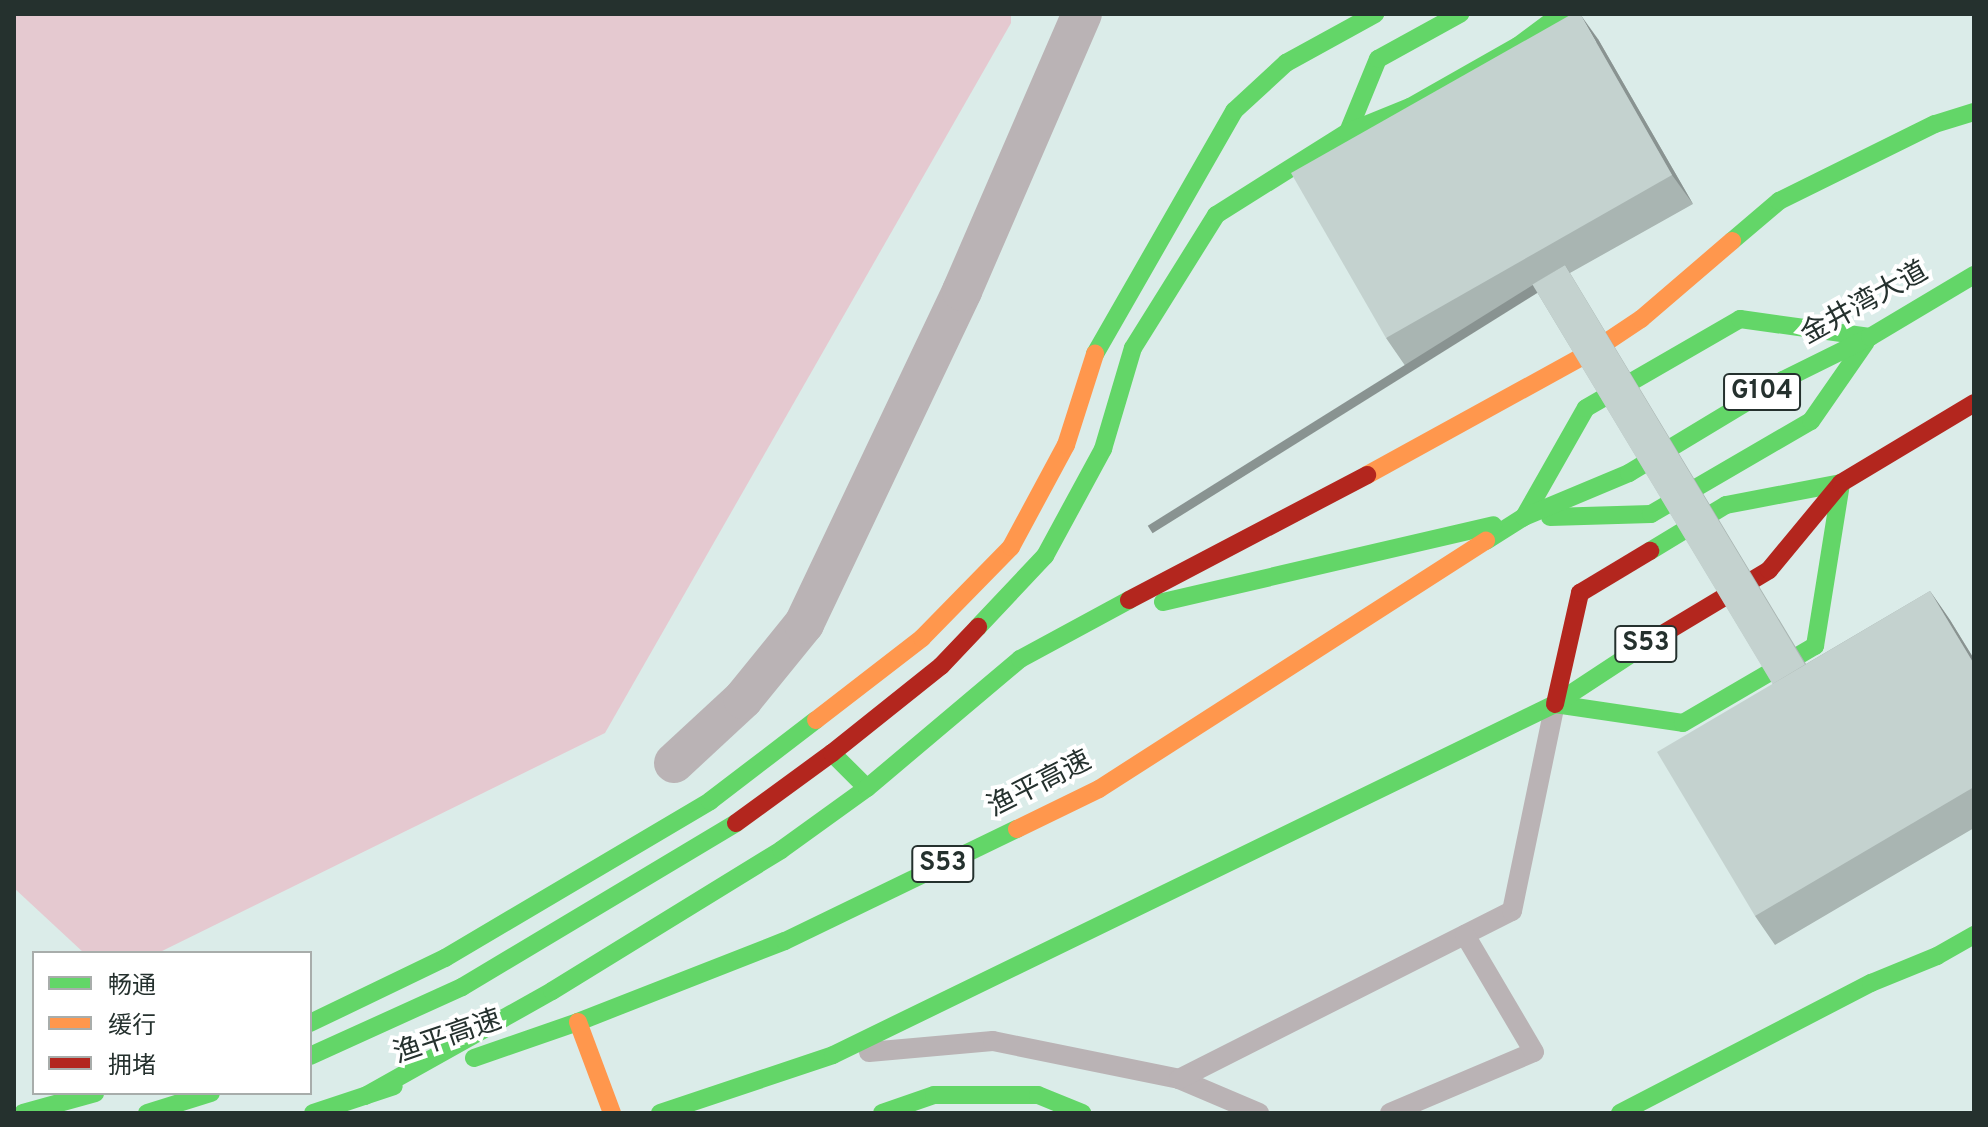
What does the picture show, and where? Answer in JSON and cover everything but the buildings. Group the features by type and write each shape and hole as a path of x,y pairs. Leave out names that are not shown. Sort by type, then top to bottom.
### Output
{"main road":[{"path":"312,1022 445,958 710,801 922,638 1011,547 1066,445 1099,342 1234,111 1286,63 1375,14"},
{"path":"1348,132 1378,59 1460,14"},
{"path":"312,1055 462,987 729,828 832,753 941,666 1045,556 1103,449 1133,348 1216,215 1348,132 1410,107 1518,46 1561,14"},
{"path":"1540,55 1573,14"},
{"path":"1348,132 1384,94"},
{"path":"365,1096 565,983 781,850 867,788 1020,659 1093,618 1273,527 1593,351 1641,319 1779,201 1935,124 1974,112"},
{"path":"1348,132 1409,127"},
{"name":"金井湾大道","path":"1658,455 1783,380 1870,337 1974,275"},
{"path":"1524,517 1586,408 1740,319 1870,337"},
{"path":"1758,337 1870,337"},
{"path":"1800,350 1870,337"},
{"path":"1800,402 1870,337"},
{"path":"1524,517 1651,514 1811,421 1870,337"},
{"path":"1767,540 1841,483 1974,403"},
{"path":"1524,517 1590,440"},
{"name":"渔平高速","path":"313,1113 578,1022 785,941 1099,789 1524,517 1629,473 1658,455"},
{"path":"1524,517 1586,470"},
{"path":"1756,520 1841,483"},
{"path":"1555,704 1580,593 1726,505 1841,483"},
{"path":"1799,567 1841,483"},
{"path":"1803,605 1841,483"},
{"path":"1555,704 1683,723 1815,646 1841,483"},
{"name":"S53","path":"660,1113 833,1055 1555,704 1769,570 1841,483"},
{"path":"1093,618 1524,517 1638,494"},
{"path":"1555,704 1596,614"},
{"path":"1555,704 1594,658"},
{"path":"1555,704 1613,687"},
{"path":"1555,704 1649,700"},
{"path":"832,753 867,788"},
{"path":"1620,1113 1871,983 1937,956 1974,935"},
{"path":"1871,983 1915,942"},
{"path":"445,958 462,987"},
{"path":"578,1022 612,1113"},
{"path":"23,1113 88,1095"},
{"path":"147,1113 205,1095"},
{"path":"882,1113 934,1095 1038,1095 1082,1113"}],"street":[{"path":"674,763 743,699 804,624 962,291 1082,14"}],"lane":[{"path":"1179,1079 1512,911 1555,704"},
{"path":"1390,1113 1534,1052 1465,935"},
{"path":"833,1055 993,1041 1179,1079 1259,1113"}],"shaded area":[{"path":"14,14 1011,14 1011,23 605,733 162,951 82,951 14,888"}],"traffic: fast":[{"path":"1095,354 1234,111 1286,63 1375,14"},
{"path":"1348,132 1378,59 1460,14"},
{"path":"978,627 1045,556 1103,449 1133,348 1216,215 1348,132 1410,107 1518,46 1561,14"},
{"path":"1732,241 1779,201 1935,124 1974,112"},
{"path":"1486,541 1524,517 1629,473 1783,380 1870,337 1974,275"},
{"path":"1524,517 1586,408 1740,319 1870,337"},
{"path":"1550,517 1651,514 1811,421 1866,342"},
{"path":"1650,551 1726,505 1841,483"},
{"path":"1555,704 1683,723 1815,646 1841,484"},
{"path":"1163,602 1493,525"},
{"path":"365,1096 552,991 781,850 867,788 1020,659 1129,600"},
{"path":"660,1113 833,1055 1555,704 1651,641"},
{"path":"312,1022 445,958 710,801 816,720"},
{"path":"832,753 867,788"},
{"path":"312,1055 462,987 736,823"},
{"path":"474,1058 578,1022 785,941 1017,829"},
{"path":"1620,1113 1871,983 1937,956 1974,935"},
{"path":"313,1113 394,1086"},
{"path":"23,1113 88,1095"},
{"path":"147,1113 205,1095"},
{"path":"882,1113 934,1095 1038,1095 1082,1113"}],"traffic: slow":[{"path":"1367,475 1593,351 1641,319 1732,241"},
{"path":"816,720 922,638 1011,547 1066,445 1095,354"},
{"path":"1017,829 1099,789 1486,541"},
{"path":"578,1022 612,1113"}],"traffic: jam":[{"path":"1651,641 1769,570 1841,483 1974,403"},
{"path":"1129,600 1367,475"},
{"path":"1555,704 1580,593 1650,551"},
{"path":"736,823 832,753 941,666 978,627"}]}
